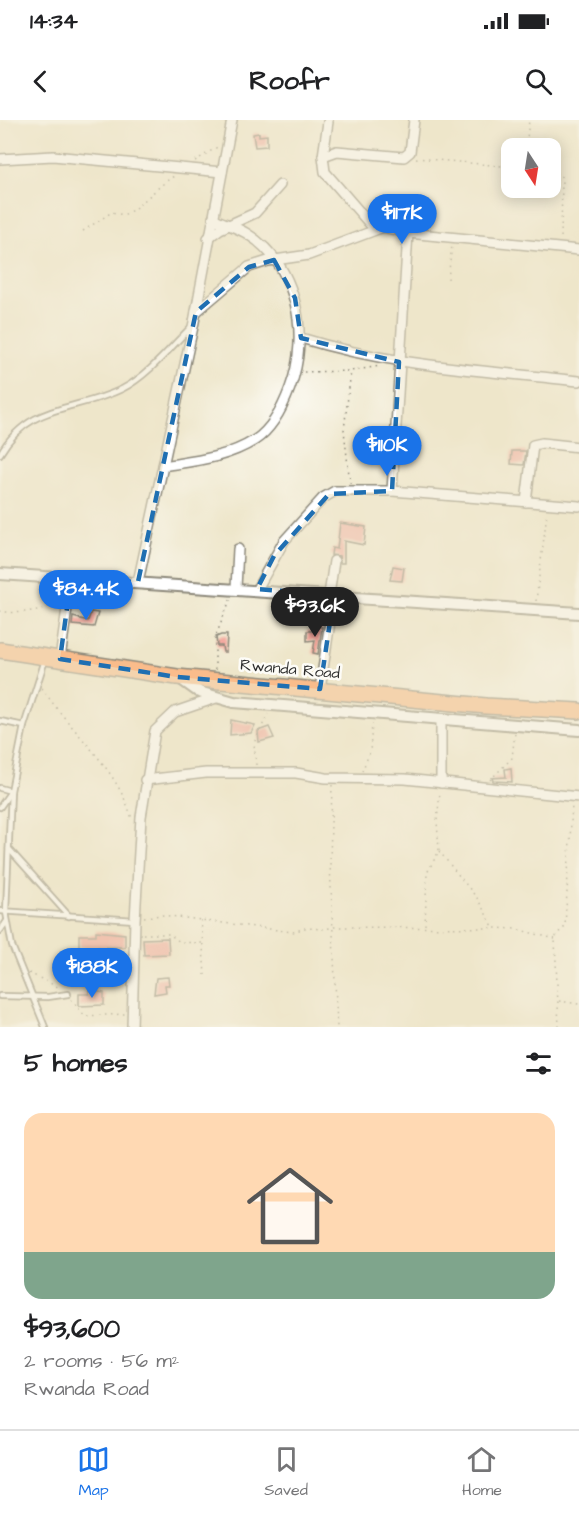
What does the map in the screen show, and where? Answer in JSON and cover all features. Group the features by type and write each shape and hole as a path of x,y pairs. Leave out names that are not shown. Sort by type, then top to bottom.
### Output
{"highway":[{"name":"Rwanda Road","path":"0,650 177,677 486,706 579,711"}],"street":[{"path":"138,582 194,322 232,120"},
{"path":"323,156 337,151 406,157 410,152 414,120"},
{"path":"328,122 323,156 328,176 362,216 381,228 408,233 579,250"},
{"path":"0,159 53,156 222,172"},
{"path":"208,238 228,225 255,213 280,185"},
{"path":"162,466 215,457 256,439 272,423 283,405 294,373 301,338 295,298 274,260 263,246 246,233 213,218"},
{"path":"196,312 249,267 274,260 309,255 381,228"},
{"path":"392,491 408,233"},
{"path":"301,338 356,354 399,362 579,381"},
{"path":"528,502 533,446 542,443 579,447"},
{"path":"257,589 284,541 309,512 329,494 352,490 392,491 579,506"},
{"path":"235,588 238,549"},
{"path":"320,689 334,561"},
{"path":"0,574 257,589 579,613"},
{"path":"53,658 71,579"},
{"path":"177,677 199,692 216,698 441,720 579,730"},
{"path":"132,1027 135,920 145,780 155,731 163,720 188,706 216,698"},
{"path":"441,720 441,783"},
{"path":"145,780 206,773 296,773 332,778 441,783 577,797"}],"lane":[{"path":"0,454 17,429 32,420 129,385 194,322"},
{"path":"45,1027 20,968 3,912 9,849 11,791 24,726 38,682 53,658"},
{"path":"0,721 24,726"},
{"path":"0,788 11,791"},
{"path":"0,807 11,791"},
{"path":"9,849 69,916"},
{"path":"3,912 135,920"},
{"path":"0,930 7,921"},
{"path":"0,996 32,997 68,994"}],"path":[{"path":"527,138 529,120"},
{"path":"83,231 112,212 123,215 133,211 138,203 161,184 228,142"},
{"path":"406,157 501,166"},
{"path":"561,176 561,247"},
{"path":"448,279 453,238"},
{"path":"294,373 351,371 399,362"},
{"path":"351,371 344,430 352,490"},
{"path":"528,502 543,506 547,512 535,610"},
{"path":"211,680 216,662 215,639 235,588"},
{"path":"0,611 18,613 45,608 68,593"},
{"path":"38,682 61,716 115,777 134,824"},
{"path":"258,773 254,742 273,705"},
{"path":"359,778 370,752 373,714"},
{"path":"492,788 490,778 500,772 512,758 515,726"},
{"path":"332,778 330,863 337,1027"},
{"path":"425,927 427,875 439,851 437,821 441,783"},
{"path":"559,1027 555,940 557,934 565,927 568,843 577,797"},
{"path":"439,851 477,898 494,928"},
{"path":"135,920 158,914 292,932 305,928 334,927 494,928 519,930 552,937 555,940"},
{"path":"201,919 205,975"},
{"path":"136,935 151,932 170,934 180,942 202,943"},
{"path":"20,968 68,994 85,1016 133,1013"},
{"path":"558,1001 579,1004"}],"highlighted area":[{"path":"274,260 295,298 301,338 399,362 392,491 329,494 274,556 257,589 334,595 320,689 177,677 60,659 71,579 138,582 196,312 249,267"}],"building":[{"path":"259,133 259,136 267,135 267,146 255,147 253,134"},
{"path":"512,451 526,451 524,465 511,464"},
{"path":"340,523 366,527 364,545 344,541 344,563 340,563 339,556 331,555 332,548 337,549"},
{"path":"393,566 404,568 402,581 390,580"},
{"path":"91,612 98,613 94,627 72,625 73,617 88,621"},
{"path":"316,626 322,627 318,654 313,653 315,640 307,641 307,631 316,631"},
{"path":"227,635 226,652 223,652 222,646 217,646 216,637"},
{"path":"231,720 255,725 251,733 230,735"},
{"path":"269,727 274,738 259,742 258,731"},
{"path":"511,768 512,782 493,781 492,778 506,777 505,769"},
{"path":"96,931 125,934 125,947 79,947 79,935 96,935"},
{"path":"168,938 169,954 144,955 143,939"},
{"path":"168,977 169,985 165,985 166,992 154,994 156,978"},
{"path":"89,990 104,993 104,1005 79,1006 79,994 89,994"}]}
